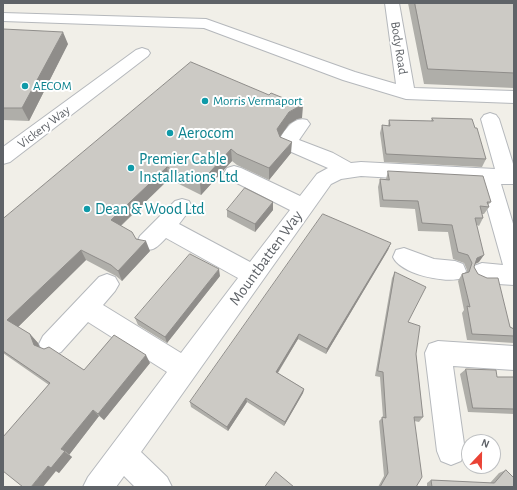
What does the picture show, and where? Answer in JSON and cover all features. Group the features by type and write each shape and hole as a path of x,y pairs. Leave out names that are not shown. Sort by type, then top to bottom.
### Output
{"street":[{"name":"Body Road","path":"392,3 406,93"},
{"path":"3,17 206,24 349,76 406,93 514,97"},
{"name":"Vickery Way","path":"3,157 142,53"},
{"path":"490,119 503,176 514,263"},
{"path":"301,124 287,142 326,158 347,170"},
{"name":"Mountbatten Way","path":"98,487 324,179 337,172 347,170 503,176"},
{"path":"234,174 303,207"},
{"path":"148,242 182,207"},
{"path":"163,226 254,275"},
{"path":"404,257 432,270 456,271"},
{"path":"482,273 514,275"},
{"path":"52,344 107,284"},
{"path":"86,308 185,369"},
{"path":"451,450 438,353 514,358"},
{"path":"122,455 158,487"}],"building":[{"path":"415,3 514,3 514,73 428,69"},
{"name":"AECOM","path":"3,29 63,32 22,108 3,108"},
{"path":"191,62 269,95 271,93 303,106 289,112 277,129 280,137 292,142 269,168 237,154 231,149 200,183 167,167 111,220 132,232 136,239 146,241 118,271 111,265 81,250 7,320 30,334 34,345 44,349 49,347 84,370 114,335 146,355 98,414 93,410 61,449 65,451 51,468 48,466 31,487 23,487 3,471 3,437 50,383 3,351 3,219"},
{"path":"432,118 472,119 475,128 477,128 486,159 386,154 382,125 390,126 389,120 433,121"},
{"path":"388,171 483,176 491,202 487,202 489,207 480,206 483,218 475,218 484,255 477,258 474,267 478,274 487,278 498,278 510,327 514,329 514,336 472,334 467,306 470,307 462,274 469,272 472,263 468,255 458,252 452,225 422,223 418,201 383,200 380,179 389,180"},
{"path":"245,188 273,202 255,224 227,210"},
{"path":"323,214 391,243 327,349 299,334 276,372 304,389 285,422 246,398 227,427 190,402"},
{"path":"190,254 219,269 165,337 135,318"},
{"path":"395,272 426,287 408,322 420,326 416,354 423,417 414,417 422,477 416,487 380,487 388,473 382,417 386,418 383,372 378,371"},
{"path":"466,369 496,370 497,377 514,377 514,409 473,408"},
{"path":"506,470 514,478 514,487 432,487 431,480 494,483"},
{"path":"276,472 294,487 265,487"}],"place":[{"name":"AECOM","path":"25,86"},
{"name":"Morris Vermaport","path":"205,101"},
{"name":"Aerocom","path":"170,133"},
{"name":"Premier Cable Installations Ltd","path":"131,168"},
{"name":"Dean & Wood Ltd","path":"87,209"}]}
